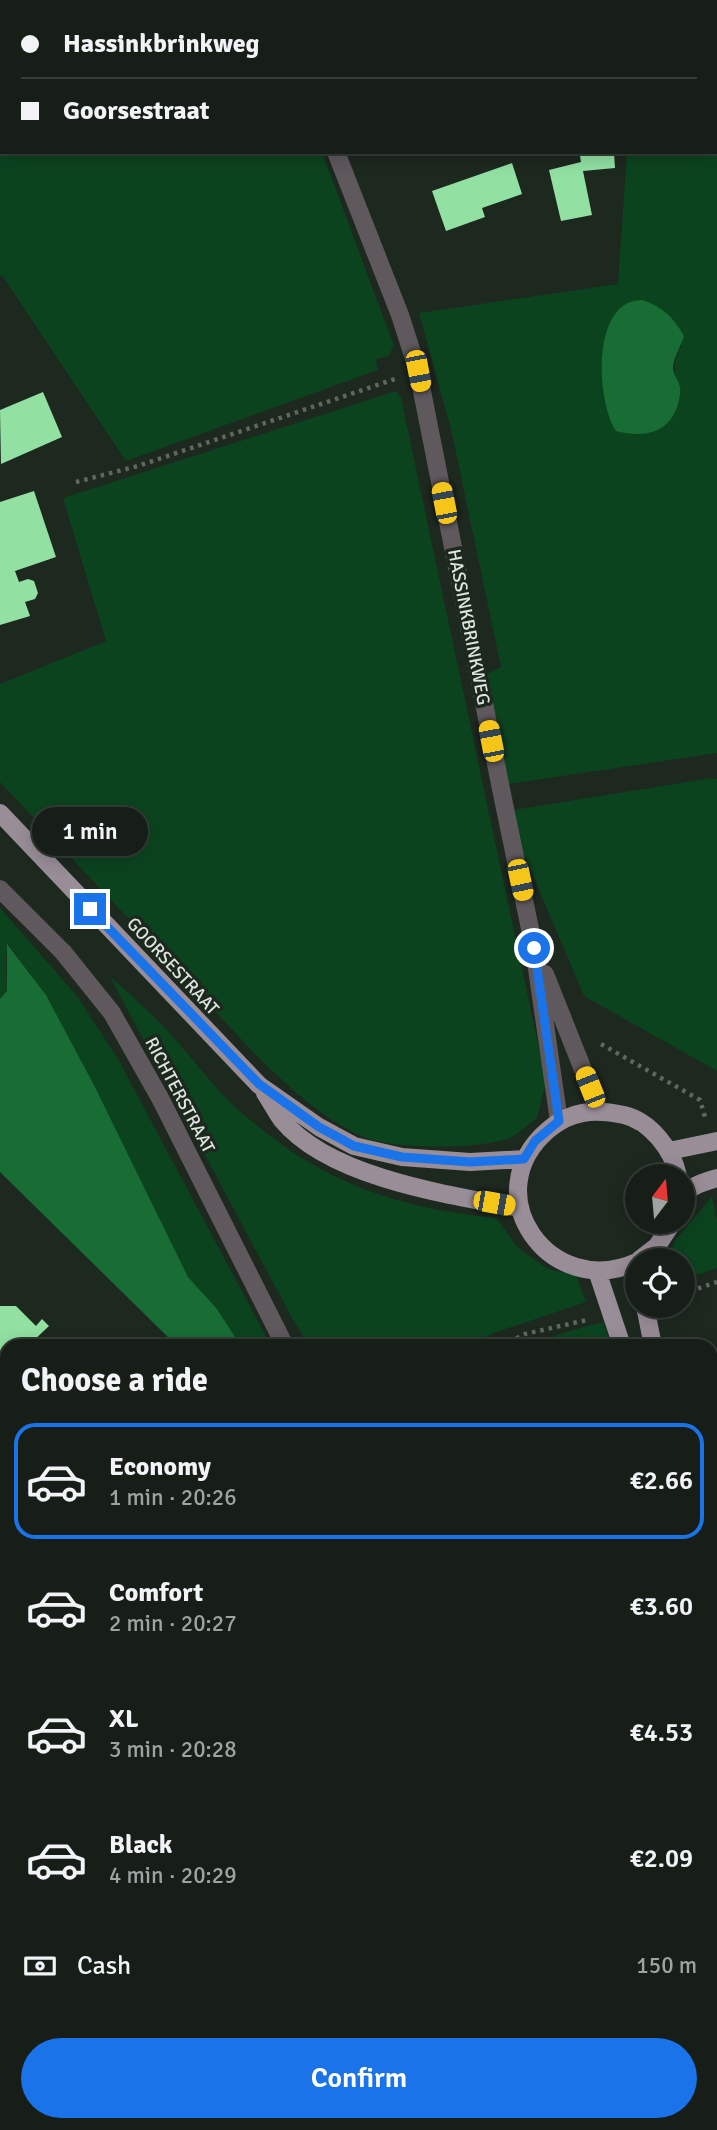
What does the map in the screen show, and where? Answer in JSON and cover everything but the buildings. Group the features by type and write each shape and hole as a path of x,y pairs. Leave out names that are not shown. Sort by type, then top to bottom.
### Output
{"main road":[{"name":"GOORSESTRAAT","path":"0,813 259,1084 319,1127 354,1146 402,1157 470,1162 524,1159"},
{"name":"GOORSESTRAAT","path":"259,1084 283,1121 304,1140 342,1163 398,1182 520,1208"},
{"path":"625,1267 597,1271 571,1266 547,1252 529,1231 520,1208 519,1177 524,1159 535,1141 559,1121 577,1113 599,1110 628,1116 646,1125 669,1151 674,1164"},
{"path":"669,1151 715,1141"},
{"path":"695,1186 717,1178"},
{"path":"654,1248 665,1234"},
{"path":"597,1271 620,1339"},
{"path":"647,1318 652,1339"}],"street":[{"name":"HASSINKBRINKWEG","path":"337,154 400,315 418,371 534,948 559,1121"},
{"name":"RICHTERSTRAAT","path":"0,889 63,952 112,1013 160,1098 281,1339"},
{"name":"HASSINKBRINKWEG","path":"534,948 599,1110"}],"path":[{"path":"76,482 138,466 418,371"},
{"path":"592,1038 700,1100 715,1141"},
{"path":"695,1290 717,1282"},
{"path":"515,1339 525,1334 612,1314"}],"shaded area":[{"path":"0,154 323,154 394,346 388,356 376,359 378,370 126,461 2,275 0,276"},
{"path":"627,154 717,154 717,753 509,784 487,674 501,667 451,429 419,313 618,284","holes":["638,300 682,345 676,357 676,377 680,389"]},
{"path":"642,300 667,314 684,336 673,367 680,390 674,414 662,428 636,434 616,431 609,417 604,398 602,354 606,334 614,316 625,304"},
{"path":"396,391 401,398 546,1082 537,1118 507,1139 477,1145 418,1146 382,1142 344,1127 319,1111 271,1070 0,782 0,684 106,641 63,498"},
{"path":"717,779 717,1071 584,996 520,845 513,810"},
{"path":"0,908 77,996 118,1059 267,1339 236,1339 217,1309 188,1277 95,1087 46,995 8,944 7,991 0,999"},
{"path":"7,944 46,995 95,1087 188,1277 217,1309 236,1339 170,1339 0,1172 0,999 7,991"},
{"path":"110,977 168,1031 232,1104 292,1152 354,1185 386,1196 420,1206 496,1218 518,1248 548,1269 576,1275 586,1302 483,1339 305,1339"},
{"path":"712,1197 717,1220 717,1268 695,1276 695,1248 672,1248 680,1234 695,1234 695,1217"},
{"path":"603,1322 609,1339 548,1339"}],"route":[{"path":"90,909 259,1084 319,1127 354,1146 402,1157 470,1162 524,1159 535,1141 559,1121 534,948"}]}
